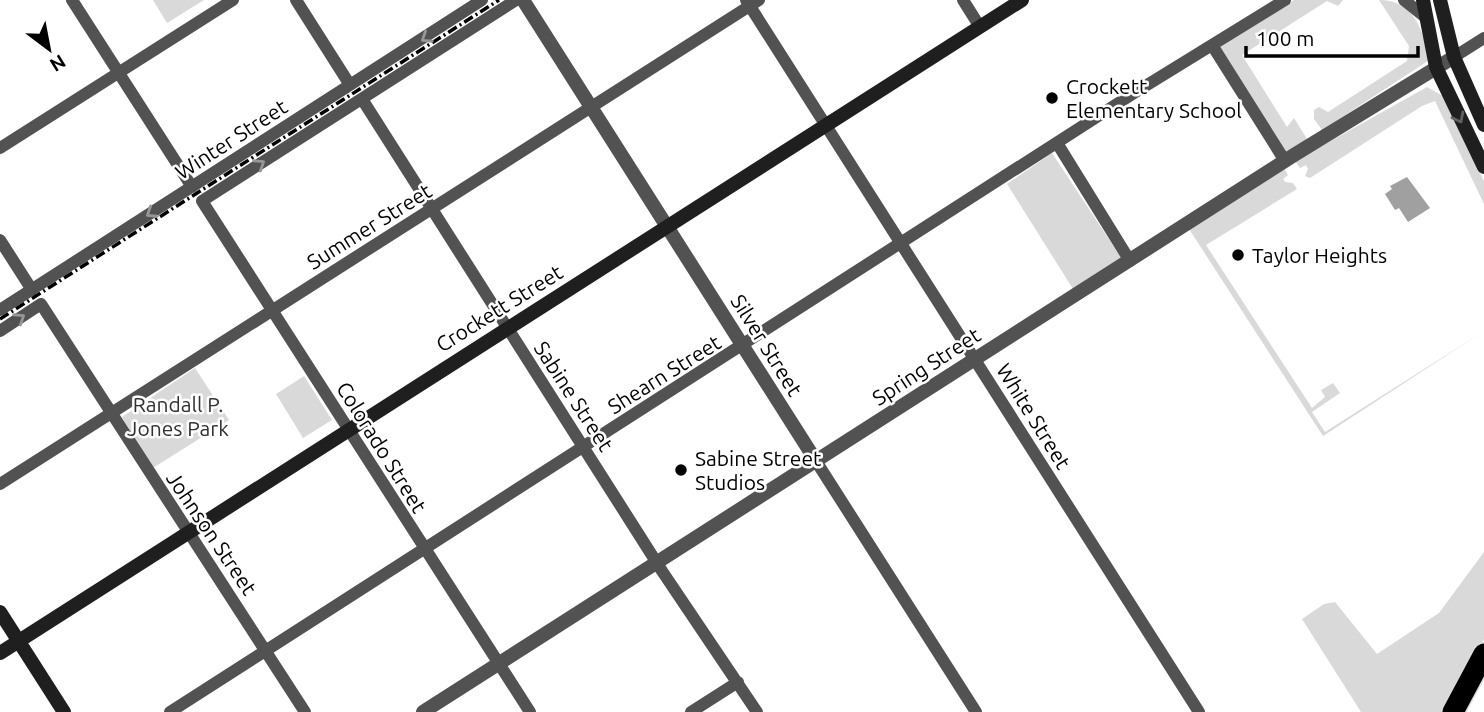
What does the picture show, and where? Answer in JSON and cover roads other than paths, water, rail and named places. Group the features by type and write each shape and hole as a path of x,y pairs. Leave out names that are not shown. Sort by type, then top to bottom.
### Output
{"highway":[{"path":"1453,712 1484,654"}],"main road":[{"name":"Crockett Street","path":"0,653 1022,0"},
{"path":"1423,0 1436,67 1484,167"},
{"path":"1440,0 1454,57 1484,125"},
{"path":"0,612 64,712"}],"street":[{"path":"72,0 192,187"},
{"path":"0,148 233,0"},
{"path":"296,0 350,85"},
{"name":"Winter Street","path":"0,310 482,0"},
{"name":"Winter Street","path":"202,201 516,0"},
{"name":"Silver Street","path":"523,0 976,712"},
{"path":"963,0 980,27"},
{"name":"Shearn Street","path":"170,712 1284,0"},
{"path":"1404,0 1424,16"},
{"name":"Summer Street","path":"0,484 752,2"},
{"name":"White Street","path":"752,2 1192,710"},
{"path":"1454,57 1484,38"},
{"path":"1212,45 1285,161"},
{"name":"Spring Street","path":"422,712 1285,161 1454,57"},
{"name":"Sabine Street","path":"362,99 657,562 757,712"},
{"path":"1057,143 1130,261"},
{"name":"Colorado Street","path":"202,201 530,712"},
{"path":"0,240 32,290"},
{"name":"Johnson Street","path":"0,331 41,304 305,712"},
{"path":"691,712 738,682"}],"railway":[{"path":"0,319 499,0"}],"place":[{"name":"Crockett Elementary School","path":"1052,98"},
{"name":"Taylor Heights","path":"1238,255"},
{"name":"Sabine Street Studios","path":"681,470"}],"park label":[{"name":"Randall P. Jones Park","path":"178,416"}]}
